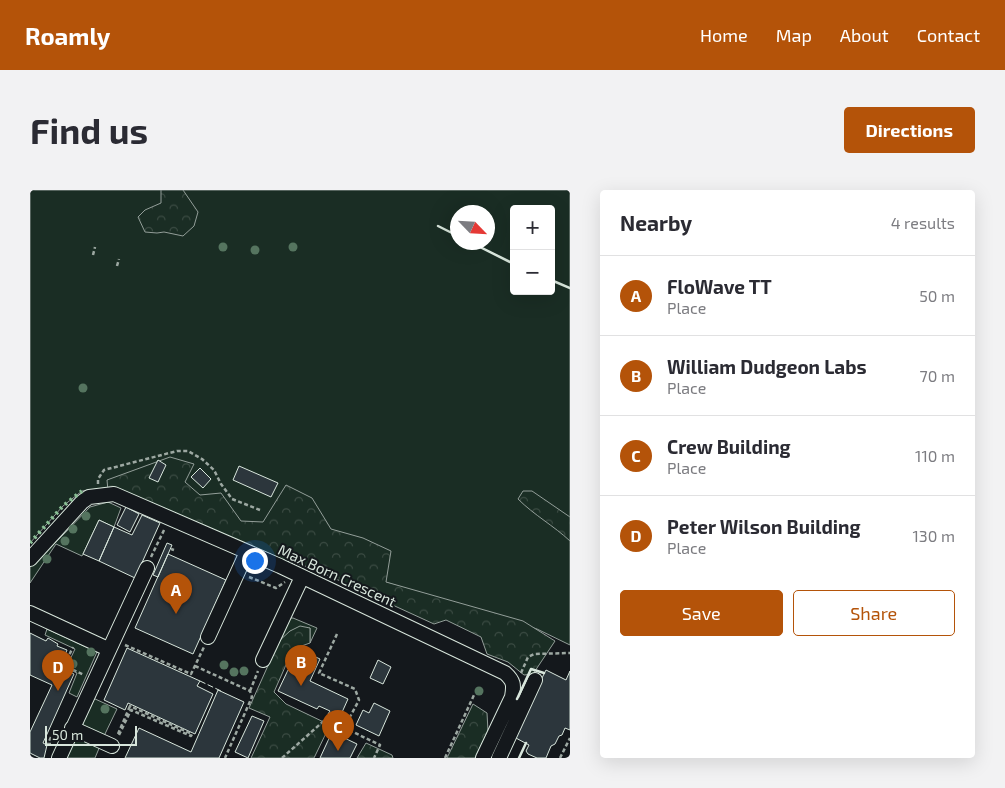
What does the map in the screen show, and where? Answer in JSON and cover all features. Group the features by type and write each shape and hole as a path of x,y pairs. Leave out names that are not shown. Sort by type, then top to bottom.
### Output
{"lane":[{"name":"Max Born Crescent","path":"98,496 114,494 247,552 505,673 511,679 513,687"},
{"path":"30,559 82,502 90,497 98,496"},
{"path":"208,638 247,552"},
{"path":"59,758 147,568"},
{"path":"263,660 299,576"},
{"path":"35,616 78,636 110,645"},
{"path":"499,758 535,680"},
{"path":"483,758 509,703 513,687"},
{"path":"72,728 115,740"}],"path":[{"path":"93,255 95,248"},
{"path":"117,266 119,259"},
{"path":"98,496 98,479 104,470 177,451 188,451 202,459 214,470 232,499 260,510"},
{"path":"147,568 170,518"},
{"path":"235,577 244,575 276,588 299,576"},
{"path":"337,634 319,673 355,689 359,700 344,728"},
{"path":"77,671 63,665 78,636"},
{"path":"110,645 192,674 208,638"},
{"path":"513,687 528,657 540,653 570,654"},
{"path":"225,758 252,697 250,691 263,660"},
{"path":"195,666 250,691"},
{"path":"445,758 474,695"},
{"path":"115,740 120,735 131,710 191,736 192,734 130,705 128,711"},
{"path":"282,758 326,719 380,744 374,758"},
{"path":"50,745 48,744 51,737"},
{"path":"560,758 570,738"}],"green space":[{"path":"30,190 570,190 570,645 537,629 317,561 174,508 105,488 82,491 63,506 30,543"},
{"path":"161,190 183,190 198,212 194,226 183,236 164,232 145,232 138,217 145,210 161,203"},
{"path":"170,457 194,464 185,482 200,495 221,493 241,521 263,522 286,485 312,498 331,529 363,538 391,551 386,582 523,621 555,641 533,674 524,675 508,662 487,654 481,637 446,620 434,624 312,568 283,560 108,491 107,480"},
{"path":"523,491 532,491 570,517 570,541 518,499"},
{"path":"108,502 121,508 114,527 99,520 82,556 56,544 30,583 30,565 90,507"},
{"path":"290,618 317,628 310,643 310,628 279,641"},
{"path":"300,626 310,628 310,643 293,649 274,692 286,704 330,725 314,758 251,758 270,717 249,708 279,641 290,631"},
{"path":"47,629 97,652 77,697 69,693 77,673 66,668 75,649 45,635"},
{"path":"93,698 117,709 104,736 83,726 82,721"},
{"path":"473,704 487,713 488,731 475,758 447,758"},
{"path":"77,739 100,746 95,758 66,758 74,740"},
{"path":"366,743 392,755 393,758 357,758"}],"building":[{"path":"158,460 166,465 158,482 149,478"},
{"path":"239,466 278,483 271,497 233,480"},
{"path":"200,468 211,479 203,488 191,477"},
{"path":"126,507 139,514 130,532 117,525"},
{"path":"142,515 160,523 135,578 99,561 114,527 132,535"},
{"path":"99,520 114,527 99,561 83,554"},
{"path":"167,543 172,545 158,577 153,575"},
{"path":"168,554 226,580 193,654 135,628"},
{"path":"30,633 46,641 48,638 58,644 57,646 67,650 60,667 74,674 43,743 47,745 44,758 30,753 30,732 52,685 30,675"},
{"path":"127,648 200,681 197,686 213,694 195,734 128,703 125,710 104,700"},
{"path":"305,652 320,659 310,681 348,699 339,719 328,714 330,711 319,706 317,709 278,691 288,670 295,674"},
{"path":"378,660 391,667 383,684 370,678"},
{"path":"546,670 566,680 570,671 570,730 565,728 555,744 551,746 546,758 537,758 526,751 529,745 514,737 518,700 524,688 536,690"},
{"path":"218,690 244,702 219,758 125,758 139,728 191,752"},
{"path":"374,703 390,711 379,736 356,725 363,710 369,713"},
{"path":"252,716 264,721 248,758 235,752"},
{"path":"332,732 357,744 350,758 320,758"}],"hedge":[{"path":"30,543 63,506 82,491"}],"fence":[{"path":"200,681 221,691"}],"wall":[{"path":"438,226 450,232"},
{"path":"486,250 510,262"},
{"path":"555,282 570,288"},
{"path":"517,699 531,669 544,673"},
{"path":"519,758 526,743"}],"place":[{"name":"FloWave TT","path":"176,614"},
{"name":"William Dudgeon Labs","path":"301,686"},
{"name":"Peter Wilson Building","path":"58,691"},
{"name":"Crew Building","path":"338,751"}]}
